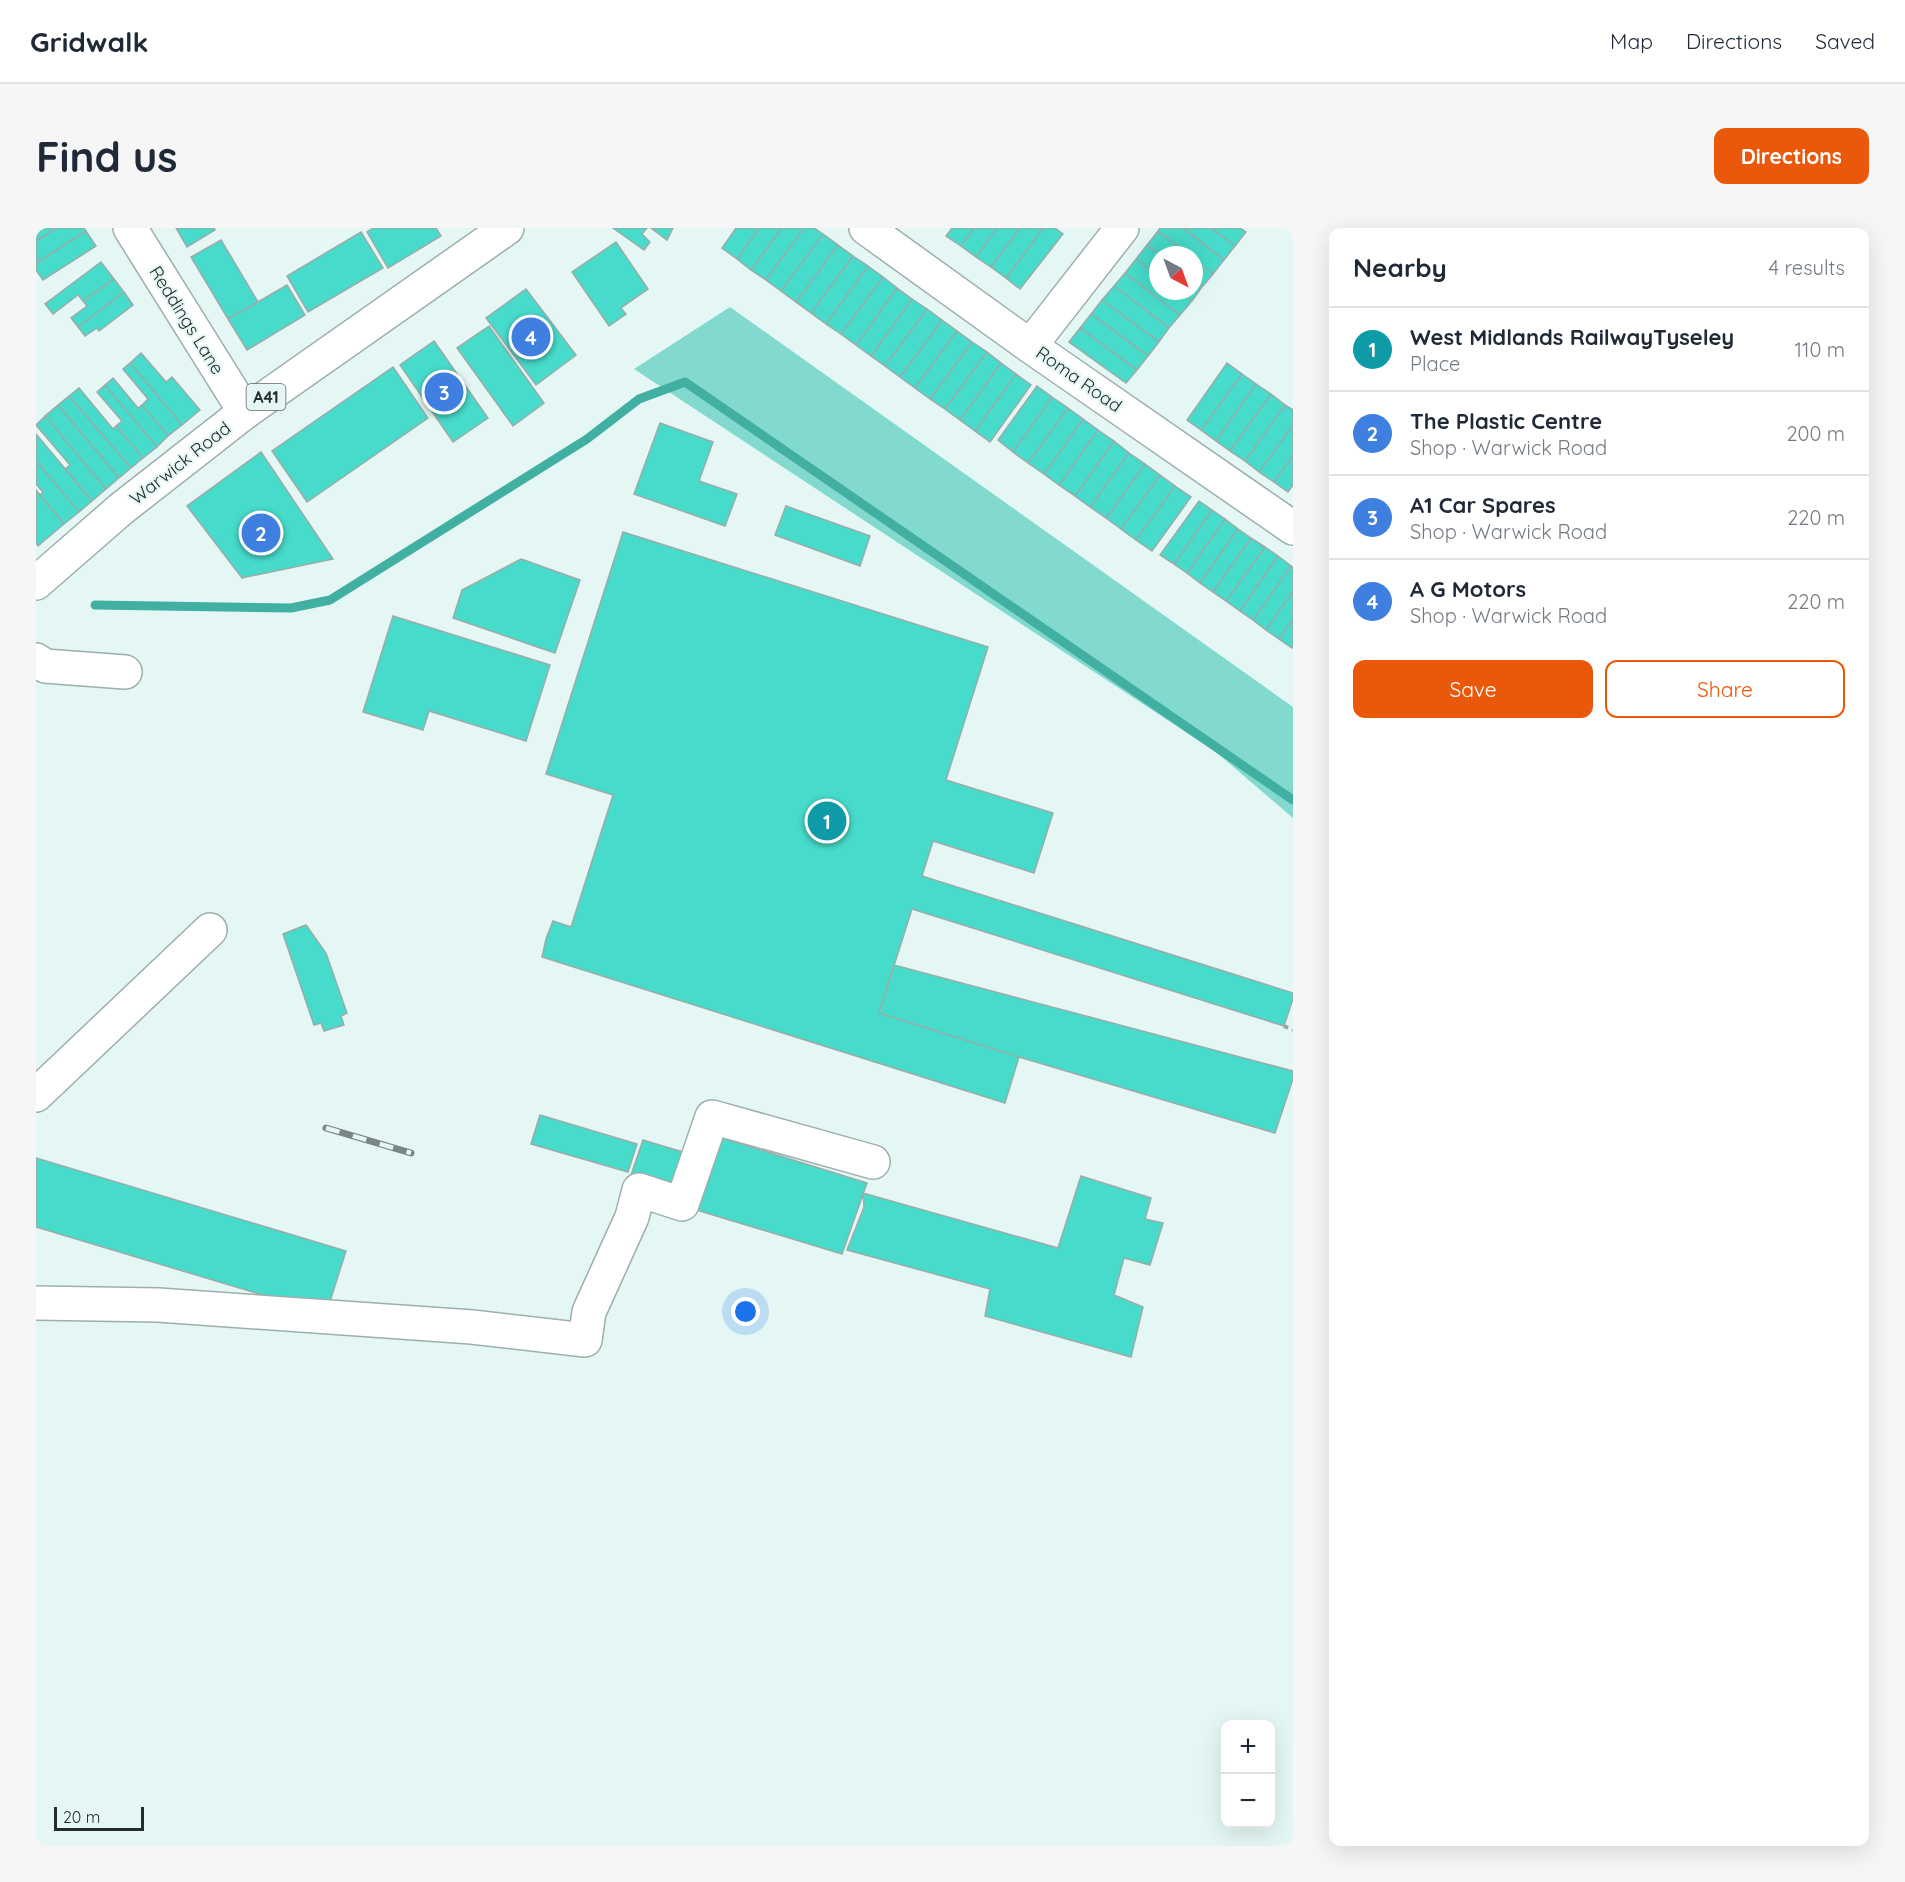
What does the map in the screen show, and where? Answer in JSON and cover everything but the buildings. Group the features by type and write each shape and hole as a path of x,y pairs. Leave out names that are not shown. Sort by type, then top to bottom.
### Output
{"main road":[{"name":"Reddings Lane","path":"130,228 245,412"},
{"name":"Roma Road","path":"866,228 1030,346 1293,528"},
{"path":"1030,346 1122,228"},
{"name":"Warwick Road","path":"36,583 121,509 245,412 496,231"},
{"path":"36,660 45,666 125,672"},
{"path":"36,1095 210,930"},
{"path":"36,1303 159,1305 472,1327 585,1340 589,1312 632,1217 639,1190 682,1204 712,1117 873,1162"}],"path":[{"path":"1284,1026 1293,1030"}],"green space":[{"path":"730,307 1293,707 1293,818 1216,752 634,369"}],"waterway":[{"path":"95,605 291,608 330,600 587,439 639,399 685,382 1293,800"}],"railway":[{"path":"326,1128 411,1153"}],"place":[{"name":"A G Motors","path":"531,337"},
{"name":"A1 Car Spares","path":"444,392"},
{"name":"The Plastic Centre","path":"261,533"},
{"name":"West Midlands RailwayTyseley","path":"827,821"}]}
